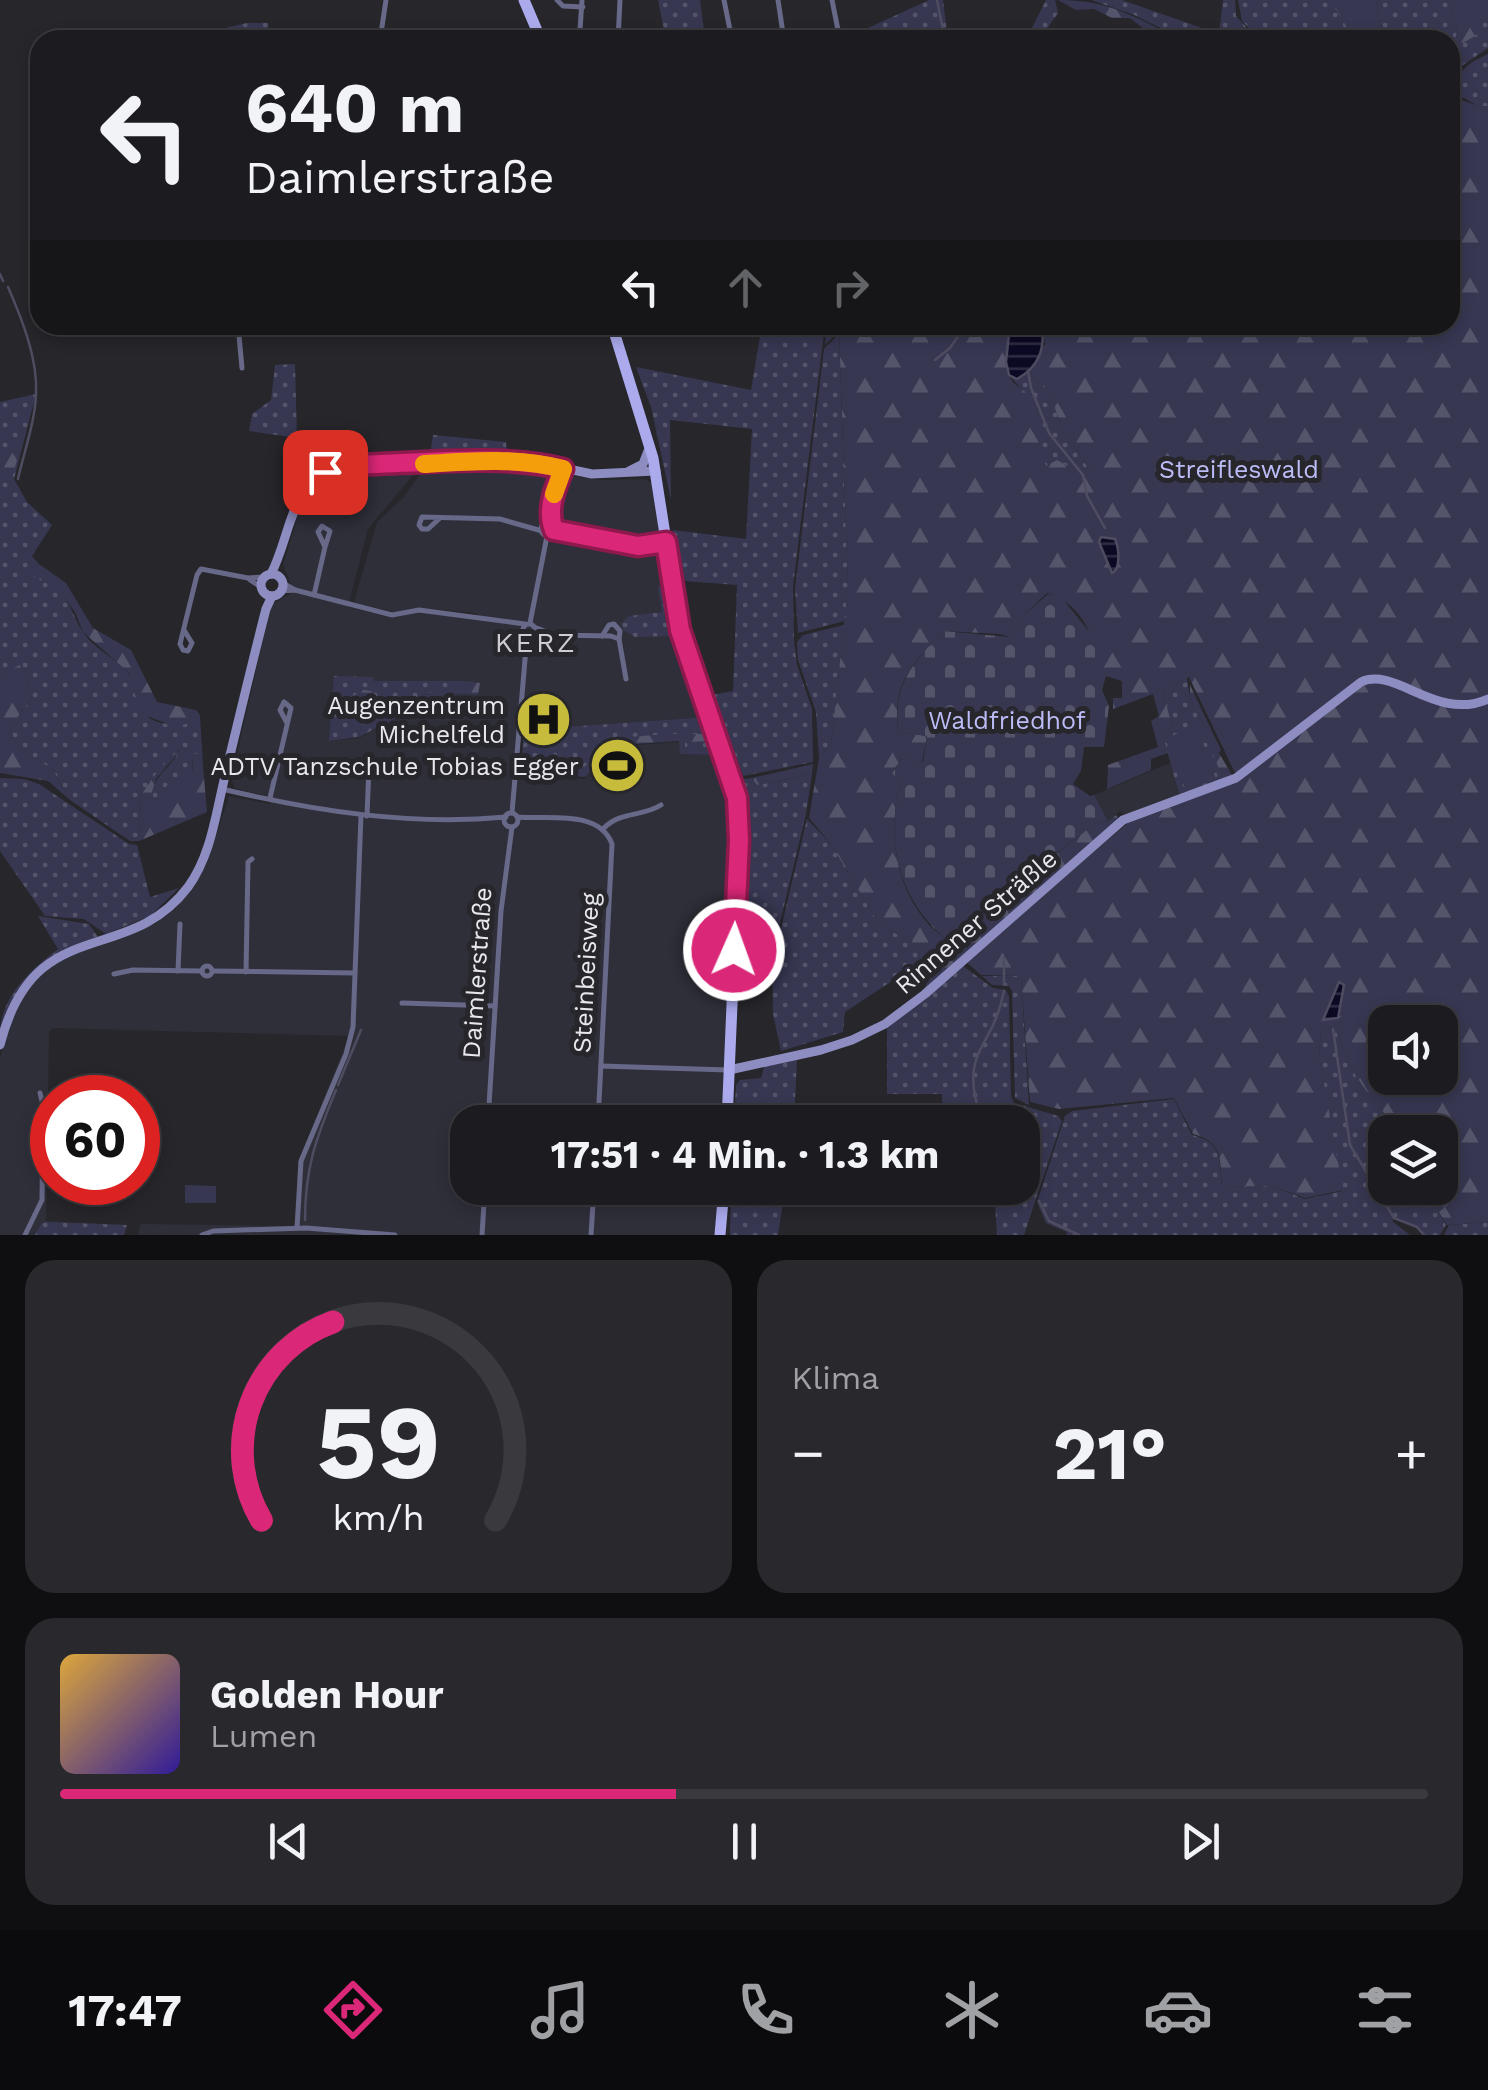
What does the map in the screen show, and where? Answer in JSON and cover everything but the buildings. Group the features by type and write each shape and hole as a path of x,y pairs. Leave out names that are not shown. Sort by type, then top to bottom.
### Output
{"main road":[{"path":"524,0 537,30"},
{"path":"615,335 656,471 675,604 687,652 737,798 739,840 728,1105"},
{"path":"592,474 637,468 650,446"},
{"path":"0,1045 14,1005 42,968 79,945 143,924 181,895 196,874 208,848 279,561 299,498 315,478 333,468 442,463 534,464 592,474 656,471"},
{"name":"Rinnener Sträßle","path":"730,1070 821,1050 885,1024 925,994 1123,820 1236,778 1368,679 1449,705 1470,706 1488,699"},
{"path":"721,1235 722,1205"}],"street":[{"path":"382,30 386,0"},
{"path":"557,0 565,7 582,3 580,30"},
{"path":"618,30 620,0"},
{"path":"724,0 730,30"},
{"path":"778,0 782,30"},
{"path":"832,0 838,30"},
{"path":"239,335 242,368"},
{"name":"Daimlerstraße","path":"489,1105 500,910 529,630 560,468"},
{"path":"440,518 500,519 548,526 638,546 668,557"},
{"path":"638,546 666,542"},
{"path":"314,594 326,548"},
{"path":"184,630 201,569 392,616 419,610 469,615 547,633 619,639"},
{"path":"602,636 610,625 620,631 626,679"},
{"path":"270,799 287,723"},
{"path":"297,1228 302,1161 352,1038 369,766"},
{"path":"222,789 310,809 364,816 587,820 604,828 618,817 661,805"},
{"name":"Steinbeisweg","path":"599,1105 612,844 604,828"},
{"path":"246,972 248,862 252,859"},
{"path":"178,971 180,924"},
{"path":"114,974 133,970 202,972 206,976 213,972 355,973"},
{"path":"402,1003 495,1006"},
{"path":"601,1066 730,1070"},
{"path":"25,1235 40,1205"},
{"path":"482,1235 485,1205"},
{"path":"591,1235 593,1205"},
{"path":"202,1235 213,1231 297,1228 395,1235"}],"shaded area":[{"path":"1009,335 1042,335 1039,356 1025,374 1017,379 1009,375"},
{"path":"514,466 599,480 645,479 652,483 706,717 518,731 515,773 584,779 621,746 680,742 680,754 713,755 722,777 729,777 737,833 723,1105 450,1105 450,1205 717,1205 715,1235 138,1235 140,1224 293,1226 298,1162 349,1036 53,1028 49,1032 48,1075 30,1075 30,1205 46,1205 46,1221 127,1225 124,1235 0,1235 0,1059 11,1018 30,985 62,957 154,924 176,908 206,866 229,796 270,804 271,797 235,788 231,779 270,610 290,594 292,586 283,565 304,497 334,472 419,468 368,529 348,607 391,618 420,612 477,619 477,614 469,612 416,608 393,612 354,602 377,522 403,498 424,468","holes":["374,681 478,695 459,694 427,709 417,708 359,738 330,741 332,716"]},
{"path":"1101,537 1115,539 1118,563 1112,573 1099,542"},
{"path":"1170,763 1180,799 1127,817 1120,811 1108,821 1094,795"},
{"path":"1339,982 1344,985 1338,1018 1323,1020"}],"green space":[{"path":"658,0 700,0 704,30 664,30"},
{"path":"929,0 943,0 947,30 868,28"},
{"path":"1046,0 1055,0 1058,13 1046,30 1031,30"},
{"path":"1058,0 1110,7 1163,30 1145,30 1130,18 1112,18 1094,9 1076,10"},
{"path":"1091,0 1122,0 1208,30 1165,30"},
{"path":"1223,0 1235,0 1236,16 1249,30 1219,30"},
{"path":"1238,0 1345,0 1336,9 1347,27 1251,30 1242,21"},
{"path":"1345,0 1376,0 1381,30 1346,30 1335,8"},
{"path":"1376,0 1449,0 1457,30 1381,30"},
{"path":"1449,0 1488,0 1481,32 1460,45 1460,30 1457,30"},
{"path":"1484,13 1488,13 1488,48 1460,67 1460,39"},
{"path":"268,23 269,30 217,30"},
{"path":"1488,54 1488,106 1480,107 1460,97 1460,72"},
{"name":"Streifleswald","path":"1460,100 1488,106 1488,1222 1447,1225 1439,1212 1446,1206 1451,1209 1458,1205 1461,1190 1458,1115 1386,1115 1370,1095 1458,1095 1458,1005 1368,1005 1368,1092 1353,1071 1338,1028 1321,1029 1319,1056 1343,1190 1305,1198 1272,1186 1222,1187 1215,1147 1193,1134 1174,1098 1059,1109 1030,1102 1021,976 981,975 964,960 1128,823 1238,779 1189,677 1163,690 1172,727 1162,733 1168,753 1151,759 1151,770 1107,789 1108,765 1158,747 1151,721 1159,716 1153,694 1113,709 1113,698 1122,698 1122,681 1106,676 1102,690 1090,632 1073,608 1061,599 1047,593 1023,616 1010,637 943,631 907,676 898,700 898,732 927,736 922,762 902,759 892,772 900,782 895,839 901,875 917,909 947,941 1094,824 1116,815 1120,821 925,990 933,954 879,924 831,844 809,818 819,758 831,744 848,587 839,335 1009,335 1010,378 1036,405 1046,466 1057,460 1078,472 1080,486 1090,471 1062,427 1047,388 1028,373 1045,344 1044,335 1460,335"},
{"path":"760,335 824,335 793,586 794,641 797,665 812,709 813,762 743,776 712,695 733,691 737,585 684,581 673,530 746,539 752,429 670,420 671,500 651,407 636,367 751,390"},
{"path":"839,335 848,587 845,621 798,633 795,589 824,349"},
{"path":"295,364 297,438 249,431 252,414 271,400 275,365"},
{"path":"1028,373 1047,388 1062,427 1090,471 1079,488 1046,467 1039,447 1038,408 1009,375 1017,379"},
{"path":"36,394 14,479 27,502 52,525 32,556 39,564 28,569 60,591 88,638 129,674 148,717 175,724 200,715 203,766 197,755 192,760 193,776 158,800 150,798 154,784 181,748 161,768 141,795 139,841 130,841 70,800 53,770 23,750 9,735 32,698 22,665 0,674 0,402"},
{"path":"433,435 506,442 507,455 430,455"},
{"path":"20,449 12,478 0,475 0,452"},
{"path":"39,564 66,583 93,628 131,650 157,702 196,710 200,715 187,724 174,726 146,716 137,702 129,673 83,632 60,591 28,573 27,569"},
{"path":"663,585 673,636 635,637 623,630 621,624 629,616 662,612 658,586"},
{"name":"Waldfriedhof","path":"1048,594 1061,597 1092,635 1103,672 1102,690 1109,706 1104,747 1084,747 1081,771 1073,784 1094,795 1108,821 1094,824 946,940 908,892 897,857 895,820 900,782 892,773 902,759 923,762 927,736 898,732 902,688 914,665 943,631 1010,637 1023,616"},
{"path":"844,625 831,744 819,758 816,712 798,660 797,642 803,635"},
{"path":"22,664 32,698 9,735 23,750 53,770 70,800 48,781 0,773 0,674"},
{"path":"334,676 373,677 374,681 467,681 438,693 429,692 361,726 359,737 329,741"},
{"path":"1187,678 1190,697 1223,779 1179,794 1162,733 1172,727 1163,690"},
{"path":"467,681 480,683 478,695 459,694 427,709 417,708 359,737 361,726 429,692 438,693"},
{"path":"1190,685 1232,775 1181,799 1179,794 1223,779 1190,697"},
{"path":"363,690 376,696 376,709 350,716 351,697"},
{"path":"707,717 729,776 722,778 714,754 685,752 685,742 712,740 709,734 618,738 581,770 525,763 524,773 521,772 524,730"},
{"path":"1197,726 1216,779 1186,791 1166,738"},
{"path":"709,734 713,741 685,742 685,751 714,751 714,755 680,754 679,741 621,745 585,777 524,773 525,762 581,770 617,738"},
{"path":"184,746 156,779 150,798 158,800 161,791 178,776 193,776 192,753 197,754 203,766 207,812 139,841 141,795 160,768"},
{"path":"813,764 812,774 757,785 752,778"},
{"path":"812,774 775,944 767,951 743,949 749,805 743,779 752,778 757,785"},
{"path":"0,778 39,784 129,844 137,845 150,897 179,888 150,916 106,934 84,919 45,916 0,851"},
{"path":"807,819 831,844 879,924 933,954 845,1012 843,1032 781,1051 773,1014 772,951 777,945"},
{"path":"38,916 89,924 98,937 64,951 35,972 13,1001 0,1035 5,1008 18,986 58,949"},
{"path":"963,966 993,988 1006,990 1011,1096 1014,1103 1021,1105 942,1105 942,1094 887,1094 887,1027"},
{"path":"982,976 1021,976 1029,1105 1015,1098 1012,991 1009,986 992,985"},
{"path":"1338,1028 1353,1071 1386,1115 1368,1115 1368,1205 1454,1205 1451,1210 1446,1206 1439,1212 1446,1225 1440,1235 1425,1235 1395,1217 1392,1221 1410,1235 1066,1235 1067,1232 1046,1223 1038,1205 1040,1193 1065,1116 1072,1111 1174,1099 1192,1135 1209,1142 1218,1154 1222,1187 1272,1186 1305,1199 1342,1191 1319,1056 1321,1029"},
{"path":"797,1059 795,1105 735,1105 736,1085 740,1080 761,1078 765,1064"},
{"path":"1040,1111 1062,1121 1040,1187"},
{"path":"185,1185 216,1186 216,1203 185,1203"},
{"path":"731,1205 782,1205 778,1235 730,1235"},
{"path":"995,1205 1034,1205 1024,1235 997,1235"},
{"path":"46,1222 127,1225 124,1235 35,1235"},
{"path":"1488,1222 1488,1235 1444,1235 1449,1225"}],"waterway":[{"path":"937,0 943,30"},
{"path":"0,274 3,281"},
{"path":"8,287 28,339 36,381 34,415 18,479"},
{"path":"935,360 959,335"},
{"path":"1028,371 1049,433 1083,475 1087,496 1105,528"},
{"path":"1004,957 1004,984"},
{"path":"977,1105 975,1064 1004,991"},
{"path":"1333,1029 1350,1145 1394,1218 1417,1227 1424,1235"},
{"path":"338,1085 361,1030"},
{"path":"305,1220 313,1154 336,1090"},
{"path":"1040,1203 1049,1221 1079,1235"}],"slow traffic":[{"path":"424,464 551,464 563,469 554,494"}],"place":[{"name":"Augenzentrum Michelfeld","path":"544,719"},
{"name":"ADTV Tanzschule Tobias Egger","path":"618,766"}],"district":[{"name":"KERZ","path":"536,642"}],"route":[{"path":"325,472 348,465 551,464 563,469 556,483 550,516 554,530 638,546 666,542 680,630 737,798 734,950"}]}
